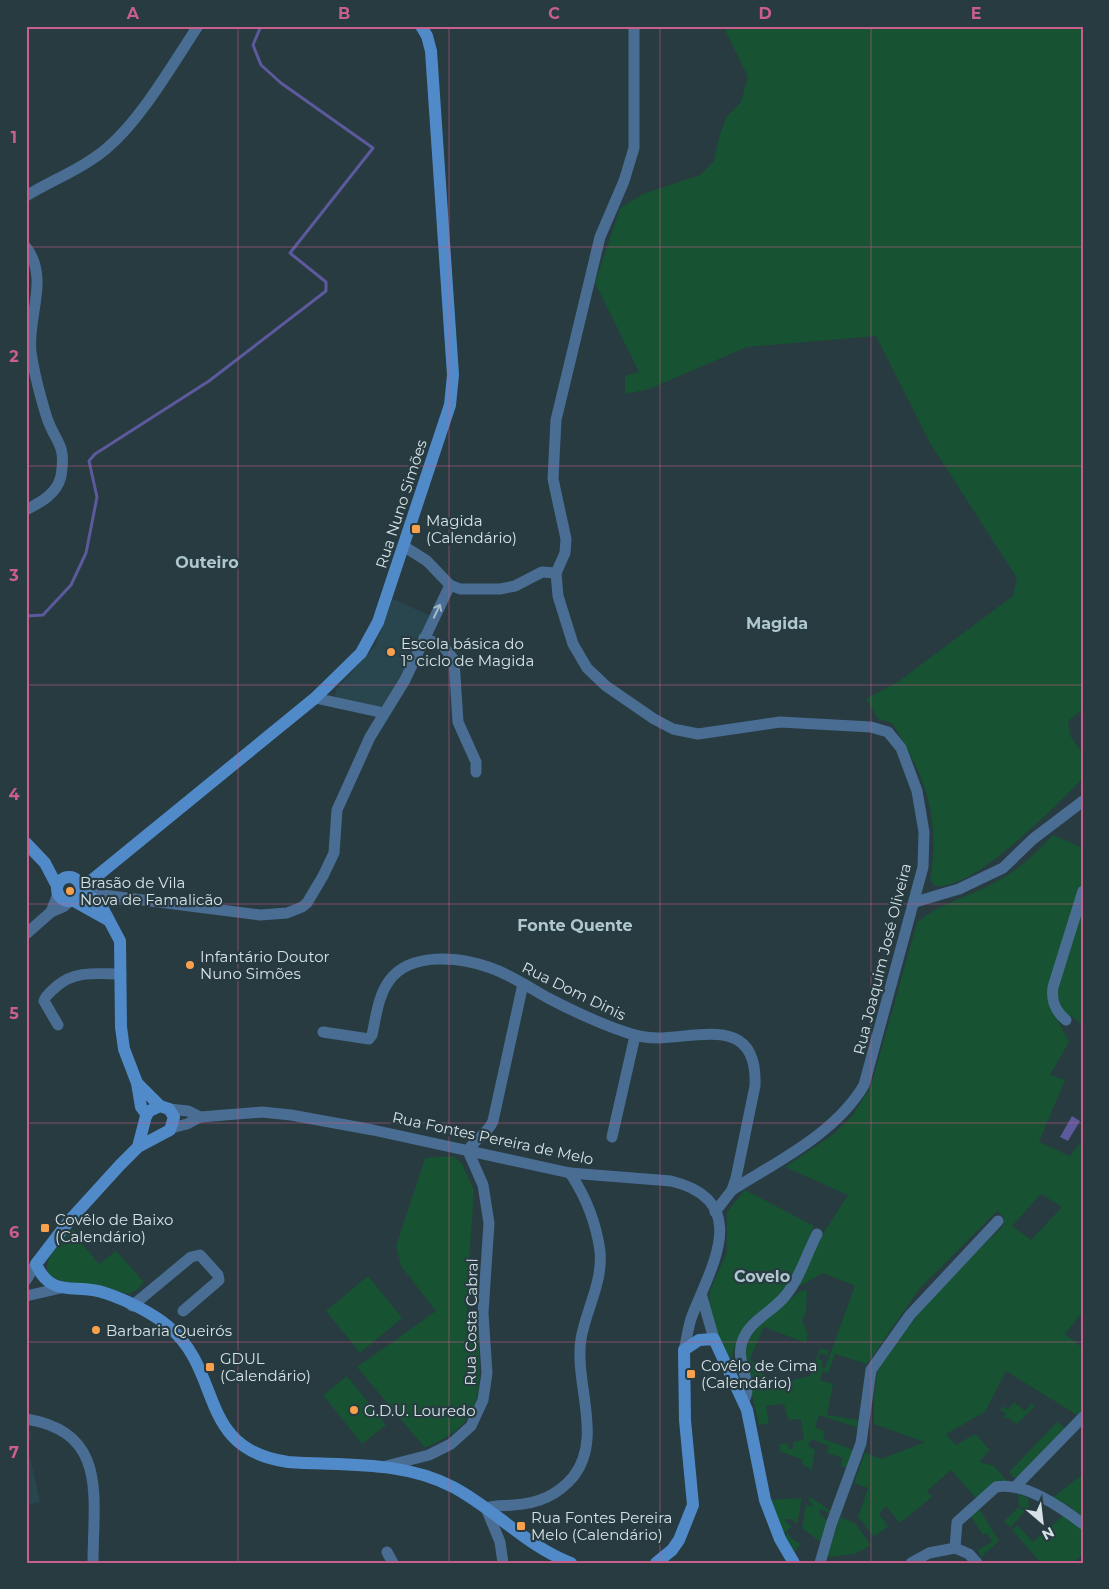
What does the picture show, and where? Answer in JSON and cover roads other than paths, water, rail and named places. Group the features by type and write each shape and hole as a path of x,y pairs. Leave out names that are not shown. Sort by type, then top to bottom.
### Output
{"street":[{"path":"26,196 87,163 120,136 155,91 198,26"},
{"name":"Rua Nuno Simões","path":"77,892 315,698 342,673 368,644 388,597 450,405 453,375 430,51 427,36 421,26"},
{"path":"404,547 427,561 450,584 460,589 500,589 514,586 542,572 556,573 565,552 566,539 553,479 556,420 600,237 624,181 634,148 634,26"},
{"path":"26,247 33,259 38,277 31,333 32,361 46,415 62,449 58,485 48,497 26,510"},
{"name":"Rua Joaquim José Oliveira","path":"556,573 558,596 577,652 587,668 606,686 654,719 673,729 698,734 780,722 881,728 894,736 911,773 922,813 924,850 915,902 870,1068 856,1100 830,1125 732,1190"},
{"path":"77,892 260,915 286,912 302,907 307,903 334,853 336,810 370,737 405,680 450,584"},
{"path":"424,638 443,646 454,660 458,722 476,762 476,772"},
{"path":"315,698 384,713"},
{"path":"915,902 959,889 1003,868 1033,839 1083,801"},
{"path":"26,843 45,863 110,921 120,942 122,1041 125,1057 137,1084 141,1107 149,1130 160,1134"},
{"path":"26,934 50,912 100,874"},
{"path":"1066,1020 1055,1006 1052,996 1053,986 1083,891"},
{"path":"77,892 110,921"},
{"name":"Rua Dom Dinis","path":"323,1032 363,1040 369,1039 372,1035 381,996 388,981 396,972 419,961 431,959 476,964 492,968 575,1012 635,1036 657,1038 711,1033 734,1039 748,1050 756,1071 756,1086 732,1190 715,1212"},
{"path":"58,1025 44,1001 46,995 66,979 77,974 122,974"},
{"path":"468,1151 472,1144 488,1131 493,1121 523,984"},
{"path":"612,1137 635,1036"},
{"path":"137,1084 174,1117 172,1128"},
{"path":"146,1118 151,1109 164,1107"},
{"name":"Rua Fontes Pereira de Melo","path":"164,1107 179,1108 200,1117"},
{"name":"Rua Fontes Pereira de Melo","path":"26,1280 36,1264 90,1197 138,1147 172,1128 187,1124 200,1117 262,1112 292,1115 373,1130 570,1173 671,1181 683,1184 704,1198 715,1212"},
{"name":"Rua Fontes Pereira de Melo","path":"138,1147 146,1118"},
{"name":"Rua Costa Cabral","path":"385,1466 429,1455 451,1444 471,1426 483,1400 487,1373 483,1313 489,1223 483,1185 468,1151"},
{"path":"486,1508 535,1502 551,1496 574,1476 586,1449 588,1434 580,1352 581,1338 598,1286 600,1252 590,1209 570,1173"},
{"path":"656,1563 672,1550 679,1540 693,1505 685,1420 684,1350 691,1319 702,1297 704,1286 719,1249 720,1229 715,1212"},
{"path":"820,1563 831,1525 861,1444 871,1370 910,1315 998,1221"},
{"path":"744,1401 748,1387 740,1357 746,1334 751,1325 787,1294 817,1234"},
{"path":"132,1306 190,1257 200,1255 218,1275 219,1280 182,1311"},
{"path":"36,1264 43,1278 60,1288 104,1293 156,1317 183,1341 197,1365 219,1418 239,1443 273,1460 315,1464 385,1466 416,1472 439,1480 486,1508 536,1545 571,1563"},
{"path":"26,1296 60,1288"},
{"path":"702,1297 714,1339 744,1401 750,1420 765,1500 780,1539 794,1563"},
{"path":"684,1350 699,1340 714,1339"},
{"path":"1015,1487 1083,1417"},
{"path":"26,1418 59,1428 76,1440 83,1450 93,1481 94,1563"},
{"path":"955,1548 955,1528 962,1515 996,1487 1015,1487 1056,1505 1083,1524"},
{"path":"486,1508 500,1542 503,1563"},
{"path":"911,1563 930,1553 955,1548 969,1554 977,1563"},
{"path":"387,1552 393,1563"}],"waterway":[{"path":"26,616 43,615 71,585 86,553 97,497 89,461 95,454 209,381 326,291 326,282 290,253 373,148 281,83 261,65 253,45 261,26"}],"place":[{"name":"Magida (Calendário)","path":"416,529"},
{"name":"Escola básica do 1º ciclo de Magida","path":"391,652"},
{"name":"Brasão de Vila Nova de Famalicão","path":"70,891"},
{"name":"Infantário Doutor Nuno Simões","path":"190,965"},
{"name":"Covêlo de Baixo (Calendário)","path":"45,1228"},
{"name":"Barbaria Queirós","path":"96,1330"},
{"name":"GDUL (Calendário)","path":"210,1367"},
{"name":"Covêlo de Cima (Calendário)","path":"691,1374"},
{"name":"G.D.U. Louredo","path":"354,1410"},
{"name":"Rua Fontes Pereira Melo (Calendário)","path":"521,1526"}],"district":[{"name":"Outeiro","path":"207,562"},
{"name":"Magida","path":"777,623"},
{"name":"Fonte Quente","path":"575,925"},
{"name":"Covelo","path":"762,1276"}]}
